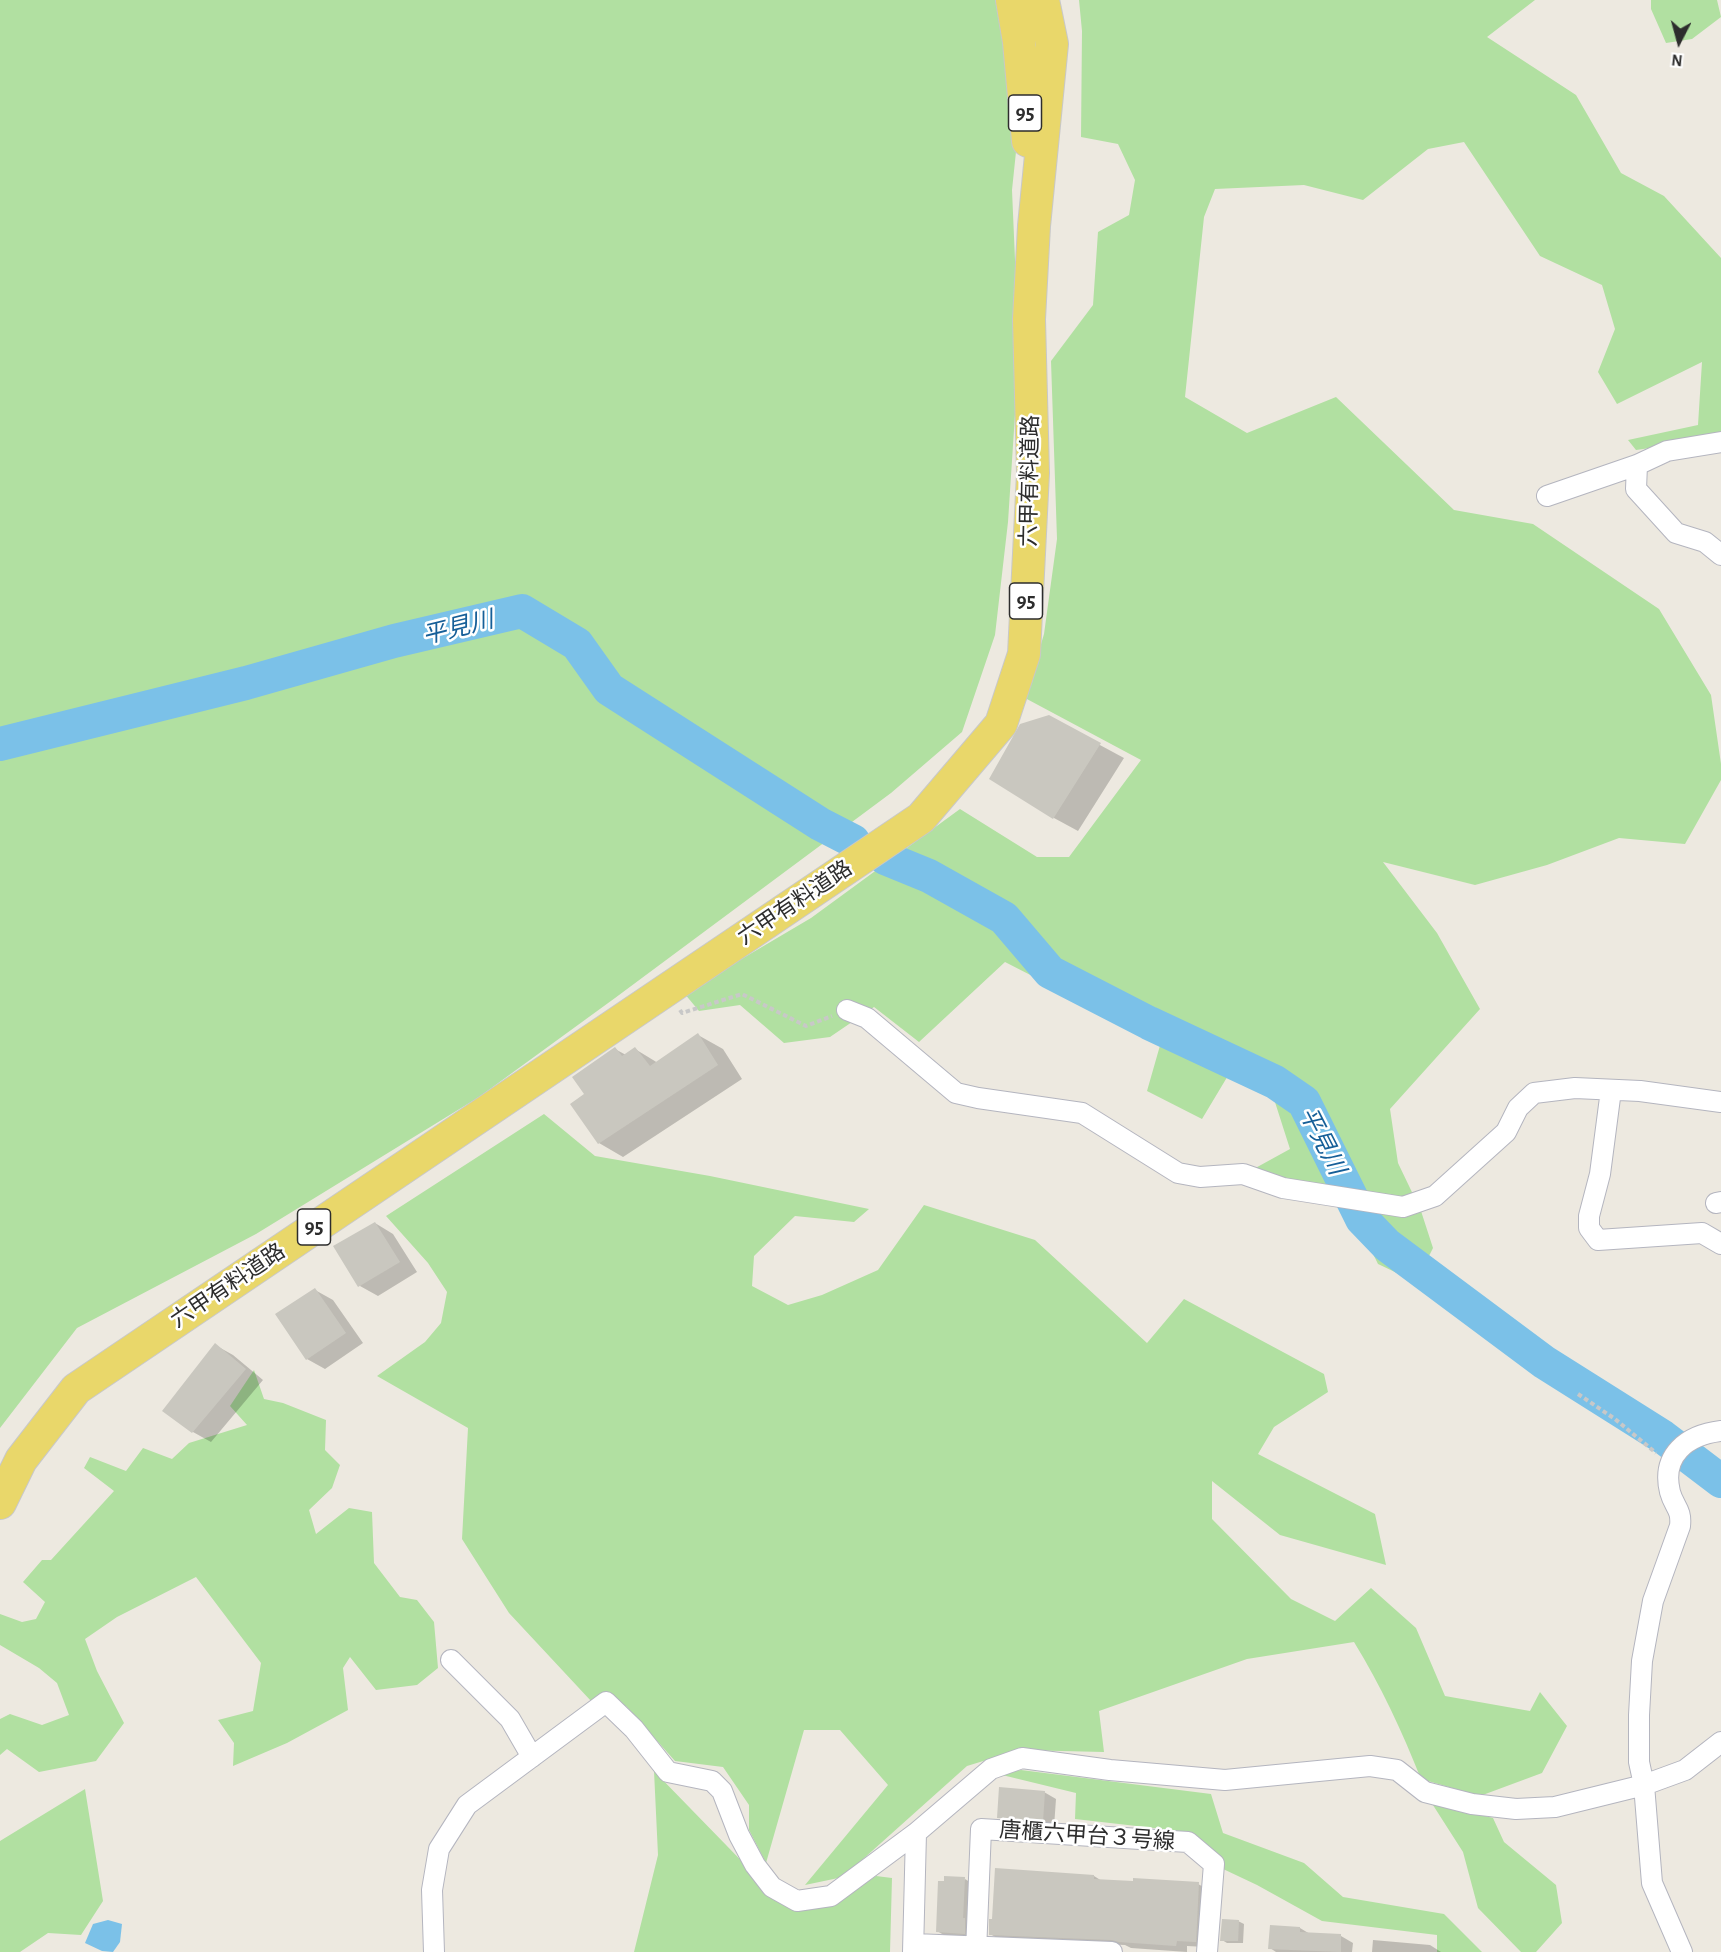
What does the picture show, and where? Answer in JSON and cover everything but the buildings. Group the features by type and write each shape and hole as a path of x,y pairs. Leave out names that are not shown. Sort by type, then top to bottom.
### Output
{"main road":[{"name":"95","path":"1012,0 1019,42 1034,226"},
{"name":"六甲有料道路","path":"0,1503 21,1460 76,1389 921,818 1000,724 1024,654 1033,473 1029,319 1034,226 1052,44 1043,0"},
{"name":"95","path":"1052,0 1052,44"}],"street":[{"path":"1547,496 1637,465 1667,451 1721,442"},
{"path":"1637,465 1636,489 1676,533 1705,542 1721,555"},
{"path":"847,1010 867,1018 956,1093 1082,1113 1178,1173 1200,1177 1243,1174 1283,1188 1403,1207 1435,1196 1506,1132 1518,1108 1534,1093 1575,1088 1699,1098 1721,1102"},
{"path":"1611,1090 1600,1174 1588,1216 1589,1228 1598,1240 1702,1233 1721,1244"},
{"path":"1682,1952 1652,1883 1644,1785 1639,1762 1642,1661 1653,1601 1680,1527 1682,1515 1670,1495 1668,1476 1675,1456 1705,1433 1721,1431"},
{"path":"451,1660 510,1719 532,1756"},
{"path":"434,1952 432,1890 439,1849 467,1805 606,1702 634,1729 668,1772 712,1781 722,1791 739,1835 755,1865 772,1887 797,1901 831,1896 916,1833 991,1769 1022,1758 1110,1770 1225,1780 1370,1766 1396,1770 1425,1792 1472,1804 1515,1809 1555,1807 1644,1785 1685,1770 1721,1742"},
{"name":"唐櫃六甲台３号線","path":"976,1949 981,1829 1188,1842 1214,1864 1207,1952"},
{"path":"916,1833 914,1948 1112,1952"}],"path":[{"path":"666,991 682,1013 742,994 806,1026 847,1010"},
{"path":"1578,1394 1675,1456"}],"green space":[{"path":"0,0 1003,0 1021,104 1012,190 1019,353 1008,522 995,635 962,732 891,793 479,1097 256,1234 77,1328 0,1428"},
{"path":"1079,0 1535,0 1487,37 1576,95 1621,173 1664,196 1721,258 1721,438 1636,450 1628,440 1698,425 1702,362 1617,404 1598,372 1615,329 1602,285 1540,256 1464,142 1428,149 1363,200 1304,185 1215,189 1204,217 1185,397 1247,433 1336,397 1454,510 1533,524 1659,609 1711,695 1721,764 1721,780 1685,844 1619,838 1547,865 1475,885 1383,862 1437,933 1480,1009 1390,1109 1398,1163 1421,1211 1433,1248 1416,1282 1378,1264 1343,1193 1305,1182 1250,1171 1290,1149 1274,1099 1229,1074 1202,1119 1147,1091 1161,1042 1005,962 919,1042 874,1007 830,1037 784,1043 740,1005 699,1011 684,993 811,918 960,809 1037,857 1069,857 1141,760 1025,698 1044,634 1057,539 1051,361 1093,305 1098,232 1129,215 1135,180 1118,144 1081,137 1082,31"},
{"path":"1651,0 1717,0 1721,17 1692,39 1666,43 1651,9"},
{"path":"544,1114 595,1156 710,1176 869,1209 854,1222 795,1216 754,1256 752,1286 788,1305 822,1295 878,1270 924,1205 1035,1240 1147,1343 1184,1299 1324,1374 1328,1392 1274,1427 1258,1454 1375,1514 1386,1565 1280,1535 1212,1481 1212,1519 1291,1599 1335,1621 1371,1588 1416,1628 1445,1696 1530,1711 1540,1692 1567,1726 1542,1773 1480,1796 1421,1779 1391,1709 1354,1642 1247,1659 1099,1711 1104,1752 1019,1750 967,1766 843,1877 805,1885 888,1785 840,1730 804,1730 766,1863 749,1830 749,1805 723,1767 675,1761 626,1706 591,1701 509,1613 462,1539 468,1428 377,1376 425,1342 441,1323 447,1292 428,1263 386,1216"},
{"path":"254,1370 264,1399 283,1403 326,1420 325,1450 340,1465 332,1488 309,1510 316,1534 349,1508 372,1512 374,1563 400,1597 417,1600 434,1622 438,1668 417,1685 376,1690 350,1657 343,1668 348,1710 287,1743 233,1766 234,1743 218,1720 253,1711 261,1663 196,1577 117,1617 85,1639 97,1671 124,1723 96,1761 39,1772 7,1749 0,1755 0,1719 10,1714 42,1725 69,1715 57,1683 39,1668 0,1645 0,1614 22,1622 36,1619 45,1602 23,1582 42,1560 51,1560 114,1491 84,1468 90,1457 126,1471 143,1448 172,1459 189,1443 247,1425 230,1406"},
{"path":"1021,1770 1211,1794 1223,1833 1304,1863 1343,1897 1444,1914 1482,1952 1437,1952 1437,1935 1322,1921 1221,1868 1189,1832 1075,1819 1076,1793 998,1774"},
{"path":"654,1771 763,1883 805,1907 848,1895 876,1876 892,1878 890,1952 634,1952 658,1855"},
{"path":"85,1789 103,1901 81,1935 48,1933 20,1952 0,1952 0,1841"},
{"path":"1431,1802 1493,1818 1504,1842 1556,1885 1562,1923 1536,1952 1521,1952 1478,1908 1463,1852"}],"water":[{"path":"108,1920 122,1924 120,1942 113,1952 102,1951 85,1943 93,1924"}],"waterway":[{"name":"平見川","path":"0,744 246,683 394,641 522,611 577,644 609,689 820,824 853,841"},
{"name":"平見川","path":"885,858 929,876 1004,918 1050,972 1149,1023 1275,1082 1304,1102 1362,1219 1387,1245 1544,1362 1663,1437 1721,1481"}]}
